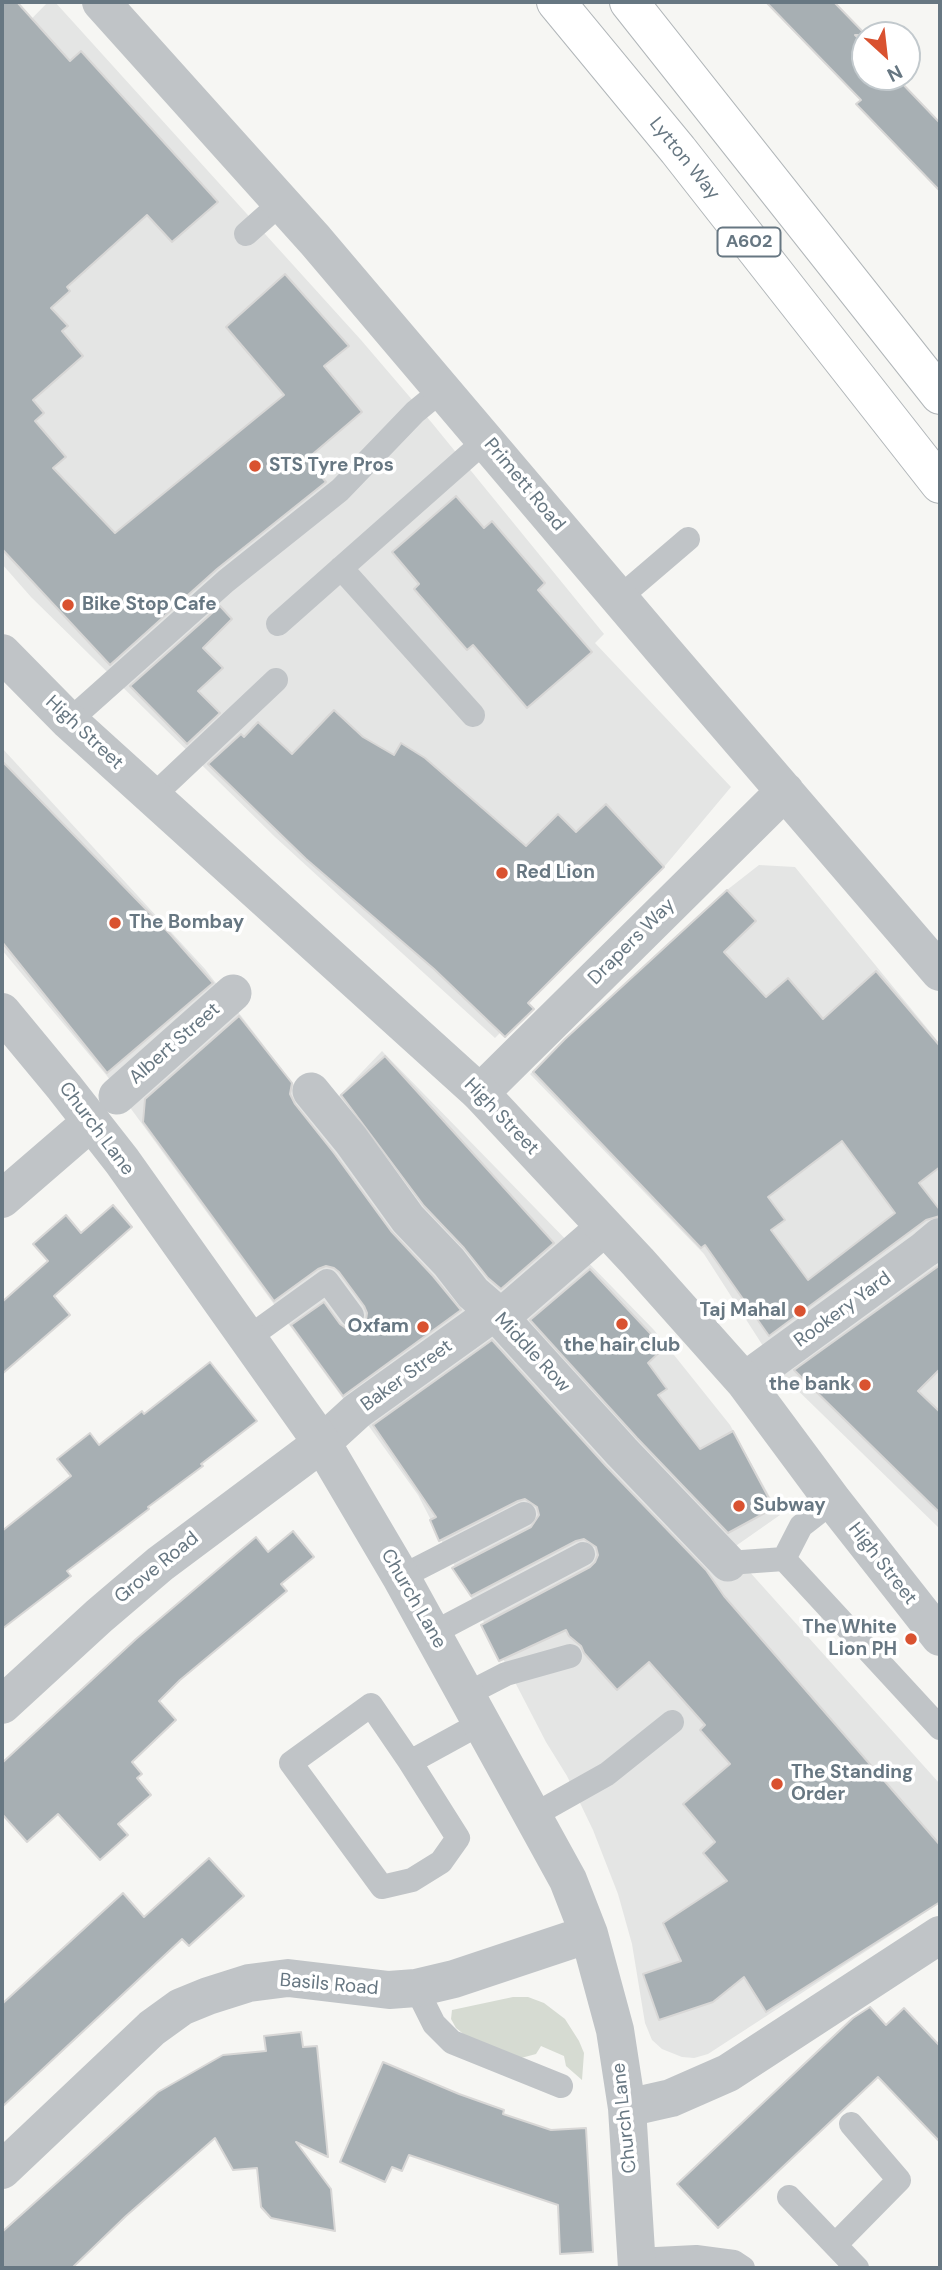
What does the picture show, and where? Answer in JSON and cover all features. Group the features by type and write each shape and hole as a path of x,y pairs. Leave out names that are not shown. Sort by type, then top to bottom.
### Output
{"main road":[{"name":"Lytton Way","path":"556,2 678,150 940,484"},
{"name":"A602","path":"629,2 940,395"}],"street":[{"name":"Primett Road","path":"102,2 282,202 940,972"},
{"name":"High Street","path":"2,653 69,721 480,1093 744,1381 833,1501 940,1637"},
{"name":"Drapers Way","path":"480,1093 785,791"},
{"name":"Albert Street","path":"2,1199 233,993"},
{"name":"Church Lane","path":"2,1012 64,1087 104,1109 122,1161 322,1443 433,1633 568,1880 589,1934 615,2030 627,2108 636,2264"},
{"name":"Middle Row","path":"311,1091 351,1140 408,1219 449,1262 473,1293 498,1315 622,1452 728,1563"},
{"name":"Baker Street","path":"322,1443 357,1411 498,1315 605,1227"},
{"name":"Rookery Yard","path":"744,1381 934,1242"},
{"name":"Grove Road","path":"2,1704 160,1564 322,1443"},
{"name":"Basils Road","path":"2,2170 152,2028 181,2007 208,1996 249,1983 288,1978 389,1990 416,1988 454,1979 589,1934"},
{"path":"627,2108 671,2098 728,2073 940,1935"}],"lane":[{"path":"246,233 282,202"},
{"path":"69,721 226,581 340,490 415,412 443,389"},
{"path":"278,624 486,440"},
{"path":"619,598 688,539"},
{"path":"341,568 473,715"},
{"path":"152,797 275,680"},
{"path":"248,1338 327,1281 352,1315"},
{"path":"833,1501 801,1526 784,1559 940,1728"},
{"path":"401,1577 524,1514"},
{"path":"433,1633 583,1554"},
{"name":"Middle Row","path":"728,1563 784,1559"},
{"path":"410,1762 475,1708 506,1674 570,1656"},
{"path":"370,1704 410,1762 458,1838 441,1862 412,1880 382,1886 291,1763 370,1704"},
{"path":"534,1815 607,1774 672,1722"},
{"path":"416,1988 434,2024 452,2042 561,2086"},
{"path":"835,2245 900,2180 850,2123"},
{"path":"789,2197 857,2268"},
{"path":"636,2264 696,2257 734,2262 743,2268"}],"shaded area":[{"path":"48,2 55,2 361,340 604,634 595,643 731,787 664,867 495,1038 275,837 31,597 2,564 2,49"},
{"path":"2,748 205,969 319,1117 382,1051 654,1330 730,1425 780,1515 730,1550 940,1784 940,1903 708,2054 694,2058 682,2057 662,2049 652,2040 645,2023 632,1944 618,1894 593,1830 418,1495 368,1425 347,1404 107,1076 2,950"},
{"path":"759,865 795,867 940,1044 940,1529 781,1374 704,1254 530,1074 727,890"},
{"path":"513,1997 528,1997 544,2003 565,2019 584,2053 582,2080 566,2066 564,2056 541,2046 536,2054 521,2058 467,2037 456,2028 451,2019 452,2010"}],"building":[{"path":"2,2 17,2 70,61 81,51 218,202 172,242 147,215 67,287 70,291 51,308 68,326 62,331 83,356 33,400 44,413 35,421 66,457 53,468 115,533 284,395 226,327 285,274 349,346 324,366 362,412 307,459 326,482 217,569 110,665 2,549"},
{"path":"766,2 834,2 852,21 851,90"},
{"path":"852,91 909,91 940,123 940,191 856,104 861,100"},
{"path":"456,496 484,528 492,521 545,583 538,590 592,652 527,708 473,645 467,650 414,589 419,584 392,552"},
{"path":"220,606 232,619 203,648 223,668 198,691 220,713 187,744 130,686"},
{"path":"334,710 363,737 394,755 401,743 425,758 526,846 558,814 576,832 606,804 664,867 528,1003 534,1009 505,1037 434,969 306,859 208,764 241,734 244,737 258,722 292,754"},
{"path":"2,761 170,934 213,983 107,1073 2,942"},
{"path":"727,890 756,921 724,952 766,997 788,978 823,1019 876,971 940,1046 940,1167 919,1183 940,1210 940,1216 926,1220 769,1336 705,1245 701,1248 533,1072 565,1039","holes":["842,1141 895,1213 808,1280 771,1230 785,1220 768,1197"]},
{"path":"239,1016 292,1083 290,1094 295,1104 391,1231 461,1310 343,1396 291,1325 324,1302 340,1324 354,1330 361,1327 366,1320 364,1306 339,1272 326,1266 274,1301 143,1122 145,1099"},
{"path":"385,1056 554,1243 501,1289 424,1206 341,1095"},
{"path":"113,1205 132,1227 54,1296 70,1315 2,1374 2,1302 48,1261 33,1244 66,1215 81,1233"},
{"path":"940,1265 940,1369 918,1391 940,1412 940,1513 794,1370"},
{"path":"590,1269 664,1348 648,1363 667,1389 658,1395 700,1449 733,1431 774,1508 728,1533 530,1320"},
{"path":"492,1340 606,1466 706,1570 724,1596 940,1845 940,1902 766,2012 744,1977 713,2002 659,2020 643,1974 681,1961 663,1923 727,1881 703,1853 715,1842 683,1804 730,1764 700,1730 705,1725 649,1662 617,1690 566,1630 499,1661 481,1625 590,1567 598,1555 596,1547 584,1539 576,1541 471,1596 452,1568 531,1527 539,1515 537,1507 525,1499 518,1501 439,1541 430,1520 436,1517 373,1425"},
{"path":"210,1362 257,1421 148,1507 149,1509 67,1571 71,1576 2,1629 2,1531 71,1476 57,1459 90,1433 99,1445 142,1411 144,1414"},
{"path":"293,1531 314,1557 281,1584 287,1591 180,1680 159,1701 176,1720 132,1762 142,1774 137,1778 151,1795 118,1824 128,1835 100,1860 58,1814 27,1842 2,1814 2,1763 136,1639 256,1537 268,1552"},
{"path":"209,1858 244,1896 189,1946 182,1939 2,2107 2,2004 123,1893 144,1917"},
{"path":"870,2007 886,2025 904,2008 940,2046 940,2142 878,2077 718,2228 677,2184 853,2018"},
{"path":"301,2032 303,2047 317,2046 328,2157 296,2142 331,2189 335,2231 271,2218 261,2207 257,2168 233,2170 215,2138 126,2216 72,2268 2,2268 2,2232 158,2092 223,2055 266,2051 264,2036"},
{"path":"383,2062 504,2110 503,2114 551,2130 586,2128 593,2252 560,2254 558,2205 409,2155 402,2171 392,2167 385,2182 340,2162"}],"place":[{"name":"STS Tyre Pros","path":"255,466"},
{"name":"Bike Stop Cafe","path":"68,605"},
{"name":"Red Lion","path":"502,873"},
{"name":"The Bombay","path":"115,923"},
{"name":"Taj Mahal","path":"800,1311"},
{"name":"the hair club","path":"622,1324"},
{"name":"Oxfam","path":"423,1327"},
{"name":"the bank","path":"865,1385"},
{"name":"Subway","path":"739,1506"},
{"name":"The White Lion PH","path":"911,1639"},
{"name":"The Standing Order","path":"777,1784"}]}
